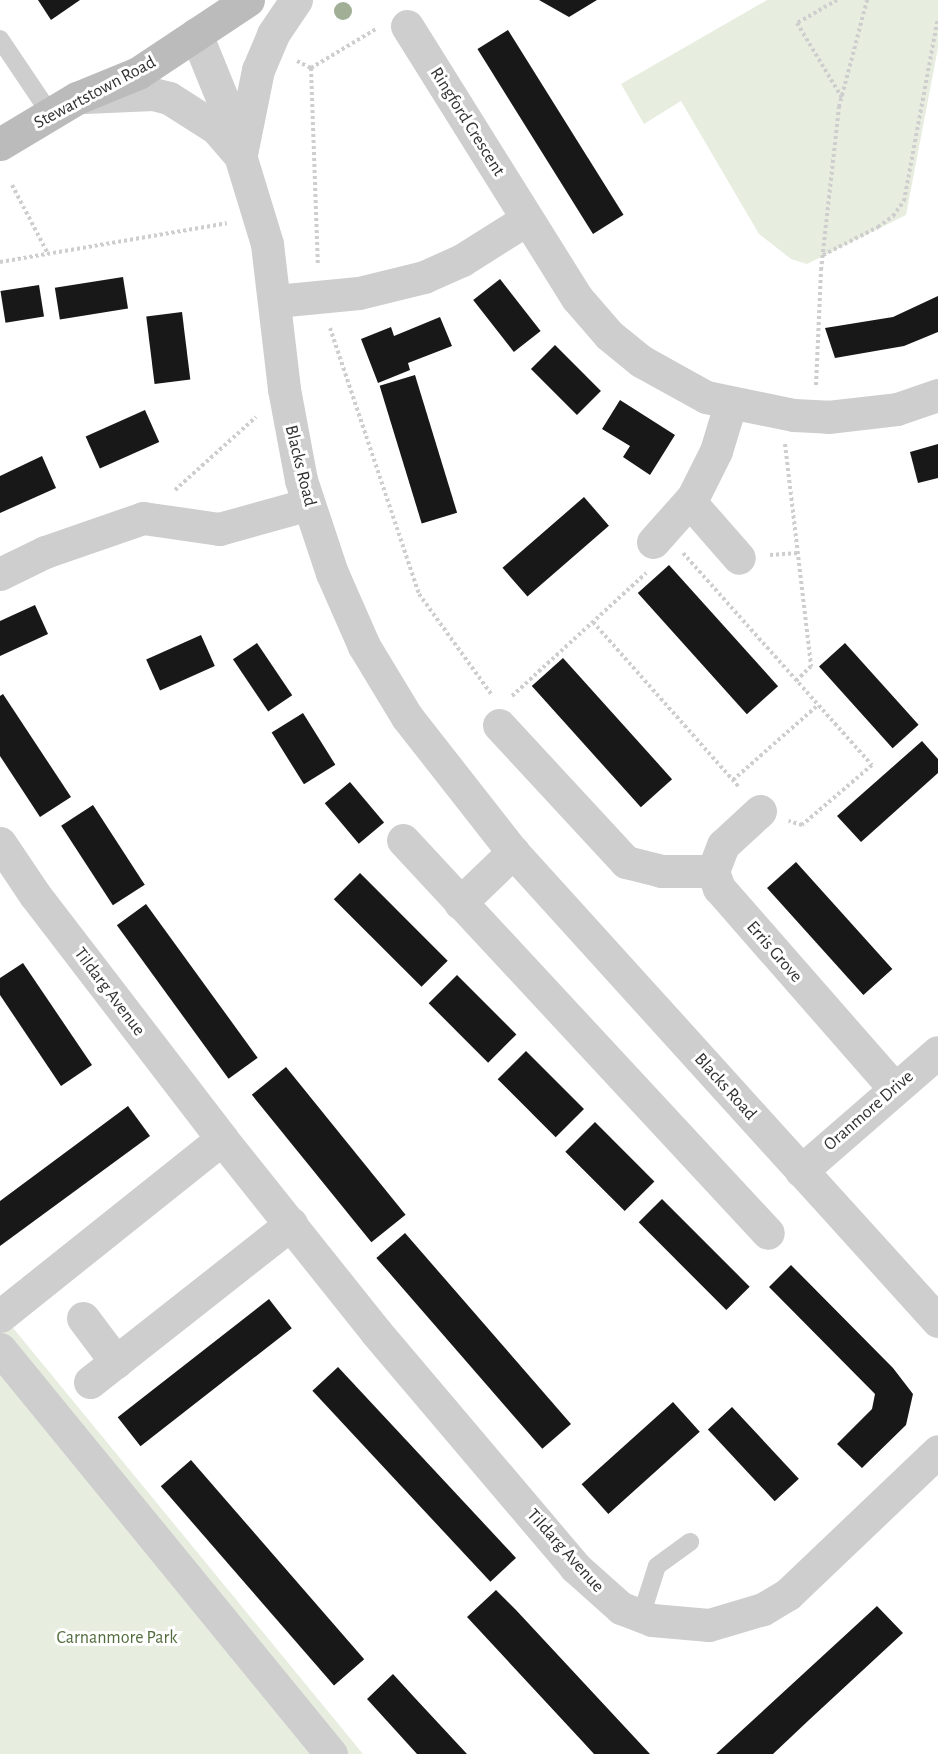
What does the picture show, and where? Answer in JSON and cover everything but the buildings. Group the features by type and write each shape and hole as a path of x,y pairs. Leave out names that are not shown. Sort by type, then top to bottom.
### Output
{"main road":[{"name":"Stewartstown Road","path":"0,144 64,106 138,73 248,0"}],"street":[{"path":"241,156 258,69 267,46 296,0"},
{"name":"Ringford Crescent","path":"407,26 577,298 609,335 672,379 730,405 815,417 897,409 938,395"},
{"name":"Blacks Road","path":"196,34 241,156 260,218 276,301 284,389 309,504 332,573 370,656 407,717 513,852 938,1321"},
{"path":"64,106 153,94 169,98 216,128 241,156"},
{"path":"276,301 390,288 424,277 462,260 527,219"},
{"path":"659,553 706,475 730,405"},
{"path":"690,502 739,558"},
{"path":"0,574 55,548 143,518 219,529 309,504"},
{"path":"500,716 626,862 661,871 713,871 723,845 760,811"},
{"path":"403,840 768,1233"},
{"name":"Tildarg Avenue","path":"0,843 35,895 222,1139 575,1567 621,1608 641,1616 680,1625 709,1625 763,1609 788,1594 938,1451"},
{"path":"460,903 513,852"},
{"name":"Erris Grove","path":"713,871 719,888 894,1088"},
{"name":"Oranmore Drive","path":"801,1172 894,1088 938,1052"},
{"path":"0,1316 222,1139"},
{"path":"90,1382 291,1224"},
{"path":"83,1318 116,1362"},
{"path":"0,1349 331,1754"}],"lane":[{"path":"0,39 64,106"},
{"path":"641,1616 657,1566 690,1542"}],"path":[{"path":"837,0 797,23 842,99"},
{"path":"815,417 823,255 842,99 867,0"},
{"path":"311,68 401,14 407,26"},
{"path":"823,255 878,227 893,216 904,201 938,18"},
{"path":"267,46 311,68"},
{"path":"311,68 319,297 419,594 500,716 659,553 796,681 872,765 801,825 760,811 593,621"},
{"path":"12,185 47,252"},
{"path":"0,261 260,218"},
{"path":"143,518 284,389"},
{"path":"782,414 811,666 796,681"},
{"path":"733,780 818,705"}],"green space":[{"path":"767,0 938,0 938,48 906,215 807,264 791,259 759,234 681,101 644,124 621,84"},
{"name":"Carnanmore Park","path":"0,1312 363,1754 0,1754"}]}
